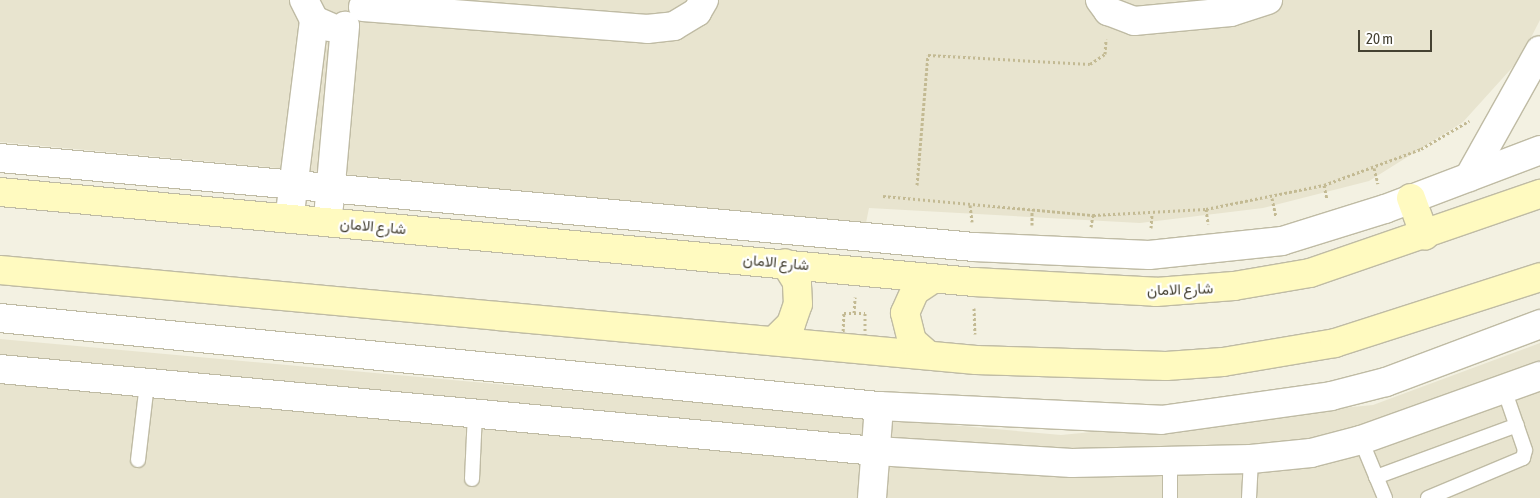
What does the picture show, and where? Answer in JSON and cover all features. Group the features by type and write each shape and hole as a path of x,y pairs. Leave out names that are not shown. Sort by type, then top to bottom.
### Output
{"street":[{"path":"296,0 335,28 357,11 647,29 674,26 697,12 704,0"},
{"path":"1104,5 1134,21 1231,12 1268,0"},
{"path":"289,218 294,186 307,7"},
{"path":"327,222 330,189 357,11"},
{"path":"1469,177 1540,50"},
{"path":"0,158 974,247 1149,255 1282,241 1411,198 1540,150"},
{"name":"شارع الامان","path":"0,192 934,278 1156,292 1195,290 1310,273 1425,236 1540,194"},
{"path":"1411,198 1425,236"},
{"path":"776,339 791,324 798,304 797,282 785,263"},
{"path":"0,270 926,354 1166,366 1223,362 1289,352 1390,328 1540,277"},
{"path":"926,354 912,341 905,313 915,291 934,278"},
{"path":"0,318 879,406 1161,420 1218,415 1386,382 1540,324"},
{"path":"0,369 876,451 1072,463 1251,459 1311,453 1361,440 1540,376"},
{"path":"872,498 879,406"}],"lane":[{"path":"138,460 148,383"},
{"path":"1428,498 1517,464 1525,450 1504,389"},
{"path":"472,478 475,413"},
{"path":"1376,477 1517,425"},
{"path":"1361,440 1384,498"},
{"path":"1249,498 1251,459"},
{"path":"1170,462 1170,498"}],"path":[{"path":"917,184 928,55 1090,64 1105,54 1104,5"},
{"path":"883,196 1093,215 1206,209 1324,185 1422,149 1475,118"}],"shaded area":[{"path":"0,0 1540,0 1540,20 1520,59 1463,122 1369,181 1263,208 1140,223 869,208 866,223 0,142"},
{"path":"0,339 1061,435 1373,405 1540,343 1540,498 0,498"}]}
